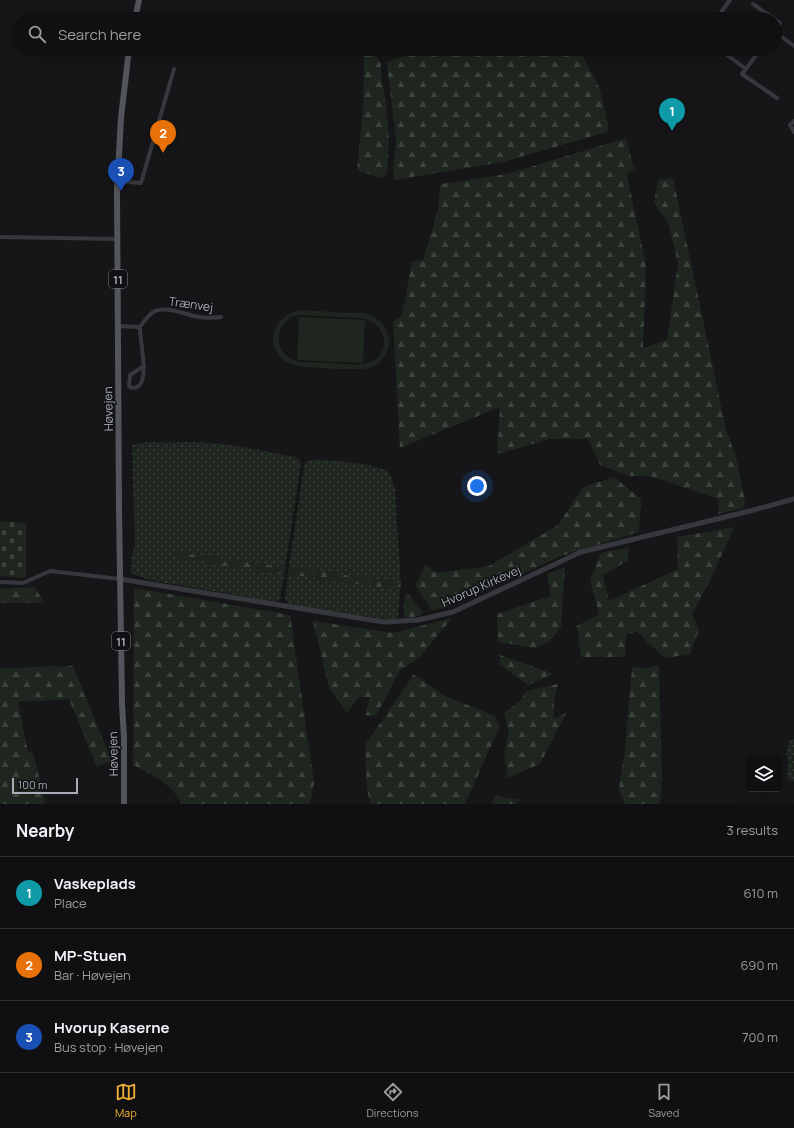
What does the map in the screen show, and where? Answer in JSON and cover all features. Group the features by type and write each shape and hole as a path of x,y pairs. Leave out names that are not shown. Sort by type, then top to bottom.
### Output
{"main road":[{"path":"136,12 138,0"},
{"name":"Høvejen","path":"124,804 120,579 117,181 121,118 129,56"},
{"name":"Høvejen","path":"120,804 120,738 122,704"}],"street":[{"path":"721,12 730,0"},
{"path":"753,4 765,12"},
{"path":"782,37 794,46"},
{"path":"728,56 746,69"},
{"path":"756,56 742,74 777,98"},
{"path":"117,181 141,183 174,69"},
{"path":"794,121 790,125 794,132"},
{"path":"0,237 117,239"},
{"name":"Trænvej","path":"140,327 149,316 162,310 199,317 221,317"},
{"path":"118,326 140,327 144,366 142,382 136,388 132,388 129,386 130,375 144,366"},
{"name":"Hvorup Kirkevej","path":"120,579 365,620 385,622 418,620 458,610 581,552 794,499"},
{"path":"0,582 23,583 50,571 120,579"}],"green space":[{"path":"364,56 377,56 381,64 381,76 386,102 389,141 387,172 385,176 381,178 357,170 363,108"},
{"path":"406,56 583,56 600,89 609,129 607,132 503,162 394,180 393,172 396,141 387,63 393,59"},
{"path":"626,138 634,169 627,175 646,265 643,348 667,340 678,263 668,222 654,203 658,180 673,178 726,429 736,457 745,502 743,508 718,514 719,499 650,476 630,476 600,465 588,439 551,439 497,454 500,407 400,448 393,322 402,315 412,261 423,260 438,210 440,184 507,174"},
{"path":"303,310 361,313 373,316 386,328 389,345 378,363 363,369 321,368 295,365 286,362 277,353 273,337 280,322 286,316","holes":["299,315 362,318 377,326 384,339 384,346 381,353 376,359 368,363 356,365 301,362 291,359 280,347 280,331 283,324 290,318"]},
{"path":"299,317 365,320 363,363 297,360"},
{"path":"148,442 201,442 228,445 295,457 300,460 301,464 285,567 176,552 175,558 284,574 280,600 276,602 149,580 131,573 131,560 135,545 132,445"},
{"path":"310,460 338,461 373,466 381,468 390,475 395,490 401,583 289,567 304,466 306,462"},
{"path":"614,477 641,499 639,532 561,556 485,591 432,611 415,585 426,565 437,573 489,566 558,525 583,487"},
{"path":"0,521 26,523 26,578 0,576"},
{"path":"734,527 714,572 692,614 699,630 690,654 665,658 647,642 638,631 626,635 625,657 581,657 577,626 599,614 590,581 601,553 629,547 627,561 603,575 609,601 678,569 677,537"},
{"path":"176,552 285,567 284,574 175,559"},
{"path":"289,567 401,583 400,590 293,575 293,573 288,573"},
{"path":"565,567 561,627 549,642 535,648 498,642 497,614 551,596 547,574"},
{"path":"288,573 293,575 400,590 398,617 394,619 377,618 290,605 285,599"},
{"path":"35,587 44,603 0,603 0,589"},
{"path":"134,588 290,615 314,783 310,804 182,804 173,791 161,780 133,765"},
{"path":"408,593 423,612 422,614 410,618 405,617 405,595"},
{"path":"452,618 419,658 400,671 376,716 365,715 370,697 359,697 347,713 329,688 313,621 393,633"},
{"path":"500,655 554,674 528,685 500,665"},
{"path":"659,665 662,778 660,804 625,804 619,789 625,749 632,667 645,668"},
{"path":"73,666 112,761 97,767 69,699 18,702 28,752 33,753 45,801 44,804 0,804 0,668"},
{"path":"414,674 445,696 495,716 500,726 465,804 371,804 367,790 365,745"},
{"path":"558,684 554,702 554,718 566,713 540,764 508,778 504,754 509,732 504,713 520,701 527,691"},
{"path":"794,739 794,782 787,779 788,761 786,752 790,740"},
{"path":"495,796 520,800 517,804 492,804"}],"place":[{"name":"Vaskeplads","path":"672,131"},
{"name":"MP-Stuen","path":"163,153"},
{"name":"Hvorup Kaserne","path":"121,191"}]}
